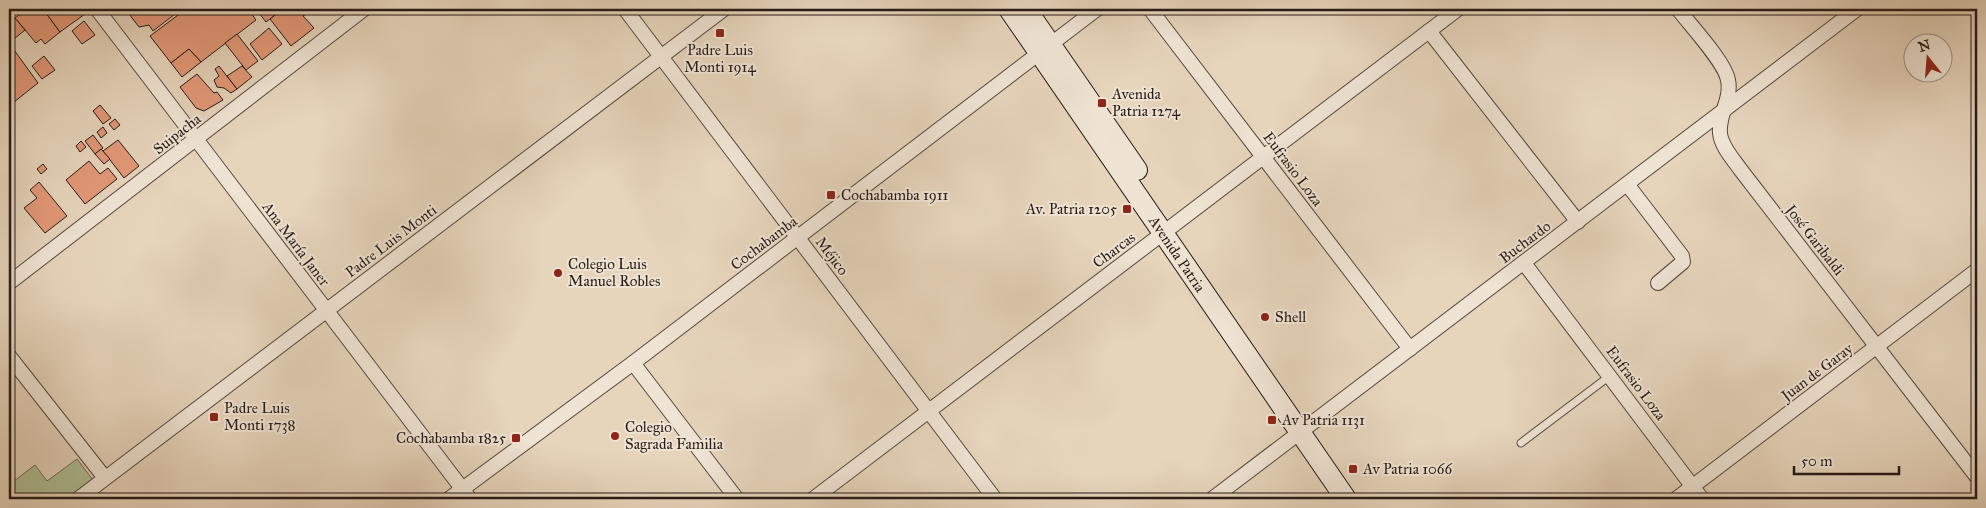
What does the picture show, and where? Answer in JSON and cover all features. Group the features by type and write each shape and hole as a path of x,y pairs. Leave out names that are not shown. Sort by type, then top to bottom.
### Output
{"main road":[{"name":"Avenida Patria","path":"1009,9 1045,48 1304,429 1346,499"},
{"name":"Avenida Patria","path":"1026,9 1045,48"},
{"name":"Avenida Patria","path":"1304,429 1361,499"}],"street":[{"name":"Ana María Janer","path":"97,9 467,494"},
{"name":"Suipacha","path":"9,283 197,140 364,9"},
{"name":"Méjico","path":"625,9 995,499"},
{"name":"Padre Luis Monti","path":"78,499 724,9"},
{"name":"Cochabamba","path":"449,499 467,494 633,363 1097,9"},
{"name":"Eufrasio Loza","path":"1150,9 1410,349"},
{"name":"Charcas","path":"813,499 1458,9"},
{"name":"José Garibaldi","path":"1678,9 1721,65 1728,78 1730,91 1720,132 1723,142 1740,169 1977,476"},
{"name":"Buchardo","path":"1212,499 1857,9"},
{"path":"1429,31 1578,222"},
{"path":"1627,184 1682,256 1683,262 1658,283"},
{"name":"Eufrasio Loza","path":"1524,263 1611,375 1702,499"},
{"name":"Juan de Garay","path":"1676,499 1977,270"},
{"path":"9,356 105,478"},
{"path":"633,363 737,499"}],"lane":[{"path":"1521,443 1611,375"}],"green space":[{"path":"77,459 93,480 73,499 9,499 9,485 35,465 47,481"}],"building":[{"path":"27,9 43,9 60,32 45,44 41,39 36,43 15,18"},
{"path":"43,9 81,9 85,14 60,32"},
{"path":"177,9 179,11 153,31 149,25 139,27 126,10"},
{"path":"186,9 248,9 256,20 201,62 189,49 171,63 150,36"},
{"path":"256,9 283,9 266,22"},
{"path":"283,9 302,9 306,14 303,16 314,28 291,46 270,19"},
{"path":"15,18 25,30 9,43 9,23"},
{"path":"84,21 95,35 82,44 72,31"},
{"path":"269,28 282,44 262,60 250,44"},
{"path":"237,34 258,61 246,70 225,43"},
{"path":"9,43 38,83 9,106"},
{"path":"189,49 201,62 182,77 171,63"},
{"path":"44,56 55,70 42,79 32,66"},
{"path":"219,66 237,89 231,93 224,88 217,87 214,80 219,76 215,69"},
{"path":"242,66 252,77 237,89 227,76"},
{"path":"197,74 223,100 204,111 196,108 180,87"},
{"path":"100,105 111,118 103,124 93,111"},
{"path":"115,119 120,125 114,130 109,124"},
{"path":"103,127 107,133 101,138 97,132"},
{"path":"93,135 103,148 95,154 85,141"},
{"path":"118,140 139,166 124,178 103,151"},
{"path":"81,141 86,147 80,152 76,146"},
{"path":"101,149 110,159 104,164 95,154"},
{"path":"89,161 100,174 108,168 117,179 85,204 66,180"},
{"path":"43,164 47,169 41,174 37,169"},
{"path":"39,182 67,216 45,233 24,208 37,198 30,190"}],"place":[{"name":"Padre Luis Monti 1914","path":"720,33"},
{"name":"Avenida Patria 1274","path":"1102,103"},
{"name":"Cochabamba 1911","path":"831,195"},
{"name":"Av. Patria 1205","path":"1127,209"},
{"name":"Colegio Luis Manuel Robles","path":"558,273"},
{"name":"Shell","path":"1265,317"},
{"name":"Padre Luis Monti 1738","path":"214,417"},
{"name":"Av Patria 1131","path":"1272,420"},
{"name":"Colegio Sagrada Familia","path":"615,436"},
{"name":"Cochabamba 1825","path":"516,438"},
{"name":"Av Patria 1066","path":"1353,469"}]}
